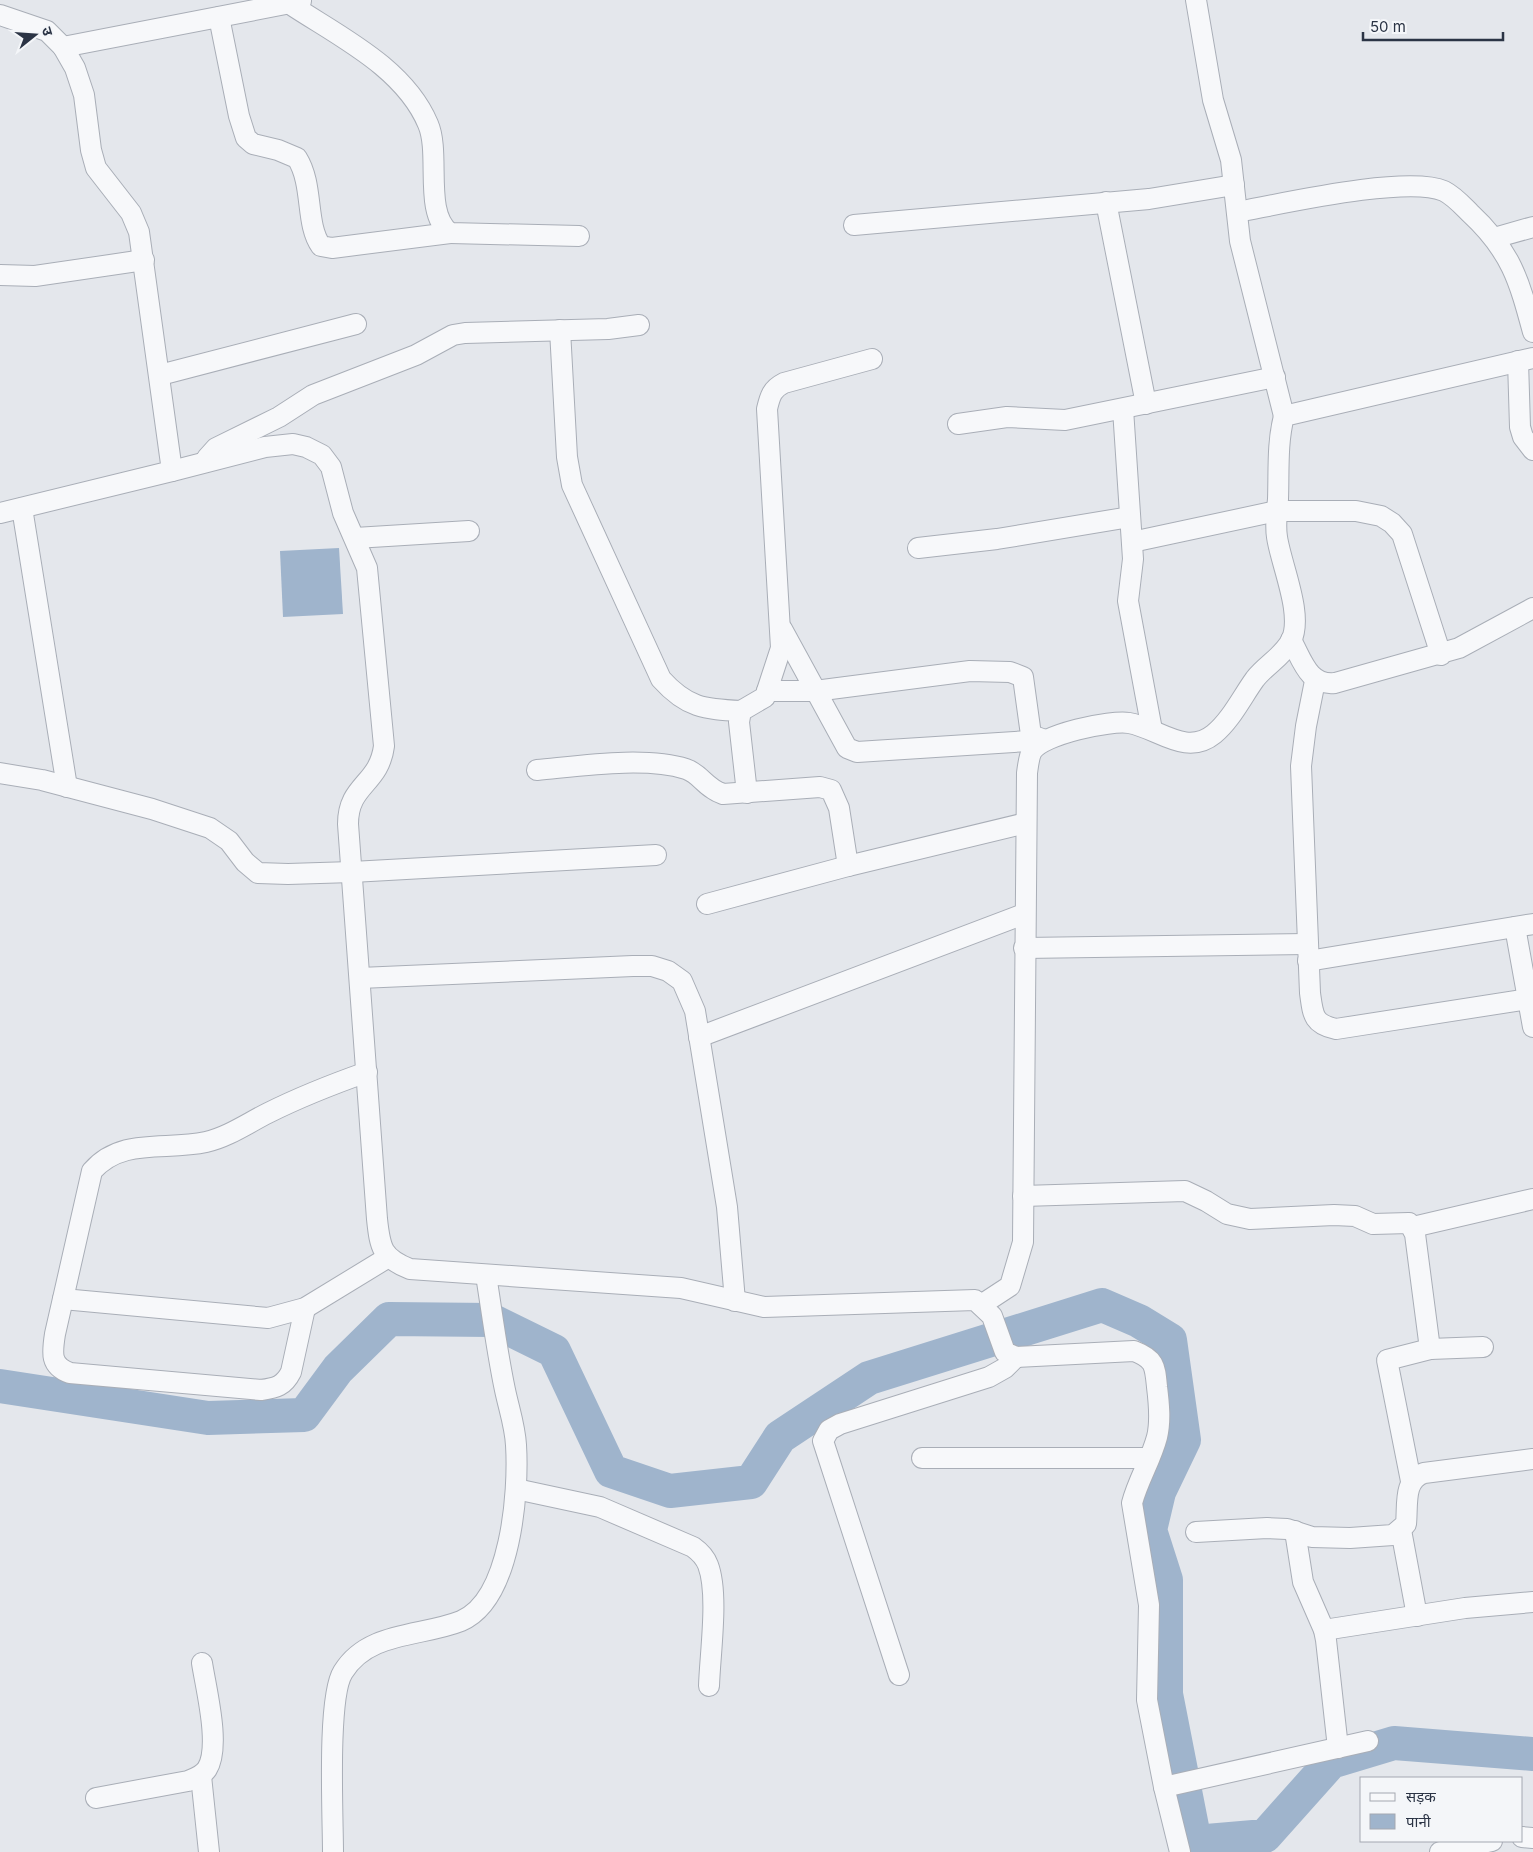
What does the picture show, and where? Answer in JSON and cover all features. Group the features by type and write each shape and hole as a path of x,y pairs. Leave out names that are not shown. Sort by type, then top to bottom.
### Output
{"street":[{"path":"781,627 847,748 857,752 1045,740 1107,724 1128,723 1152,730 1178,742 1196,742 1212,735 1224,724 1261,671 1280,656 1291,640 1296,624 1277,535 1280,434 1284,416 1240,241 1231,160 1208,76 1196,0"},
{"path":"63,47 299,2 381,65 409,93 429,126 439,221 450,233"},
{"path":"1,17 47,31 63,47 75,68 84,95 91,150 96,168 104,181 132,213 139,232 144,260 172,471"},
{"path":"219,17 239,116 246,138 253,144 278,150 297,158 307,178 315,231 321,246 332,248 450,233 579,236"},
{"path":"854,225 1148,199 1234,185"},
{"path":"1237,212 1355,192 1404,187 1432,188 1452,196 1494,238 1518,278 1533,332"},
{"path":"1106,202 1146,404"},
{"path":"1494,238 1533,227"},
{"path":"0,275 35,276 144,260"},
{"path":"160,375 356,324"},
{"path":"202,463 216,448 279,417 313,395 416,355 453,335 560,330 608,330 639,325"},
{"path":"560,330 567,457 572,485 661,679 680,698 691,705 708,709 741,711 765,696 781,648 767,409 774,388 784,383 872,359"},
{"path":"1284,416 1525,359 1520,427 1523,437 1533,450"},
{"path":"958,424 1007,417 1065,420 1274,377"},
{"path":"1123,409 1133,559 1128,601 1152,730"},
{"path":"0,513 265,447 292,444 306,447 322,455 331,467 343,513 367,568 384,746 378,769 359,789 348,810 379,1232 382,1248 387,1258 410,1269 681,1288 764,1307 976,1300 986,1311 1011,1355"},
{"path":"22,508 68,787"},
{"path":"1132,542 1277,511 1356,511 1381,516 1392,523 1402,534 1441,655"},
{"path":"918,548 997,538 1130,517"},
{"path":"355,538 469,532"},
{"path":"1315,681 1325,684 1334,683 1441,655 1459,648 1533,608"},
{"path":"1291,640 1315,681 1306,726 1302,766 1310,993 1316,1020 1324,1026 1336,1029 1528,999"},
{"path":"767,691 814,690 970,671 1010,672 1022,677 1031,735 1045,740"},
{"path":"741,711 739,722 747,793"},
{"path":"986,1311 1010,1286 1023,1242 1024,914 1027,773 1032,751 1045,740"},
{"path":"537,770 600,764 649,764 684,768 693,771 712,790 723,794 820,787 831,790 839,808 848,866"},
{"path":"0,773 68,787 152,809 210,828 228,841 245,862 258,873 352,872 656,855"},
{"path":"707,904 848,866 1026,823"},
{"path":"699,1037 1024,914"},
{"path":"1024,948 1308,952 1524,926 1528,999 1533,1027"},
{"path":"360,978 652,966 668,971 682,981 695,1011 727,1207 735,1301"},
{"path":"305,1308 291,1372 286,1382 280,1386 261,1390 70,1373 60,1369 54,1363 52,1349 92,1172 103,1159 130,1148 186,1146 208,1142 310,1093 367,1072"},
{"path":"1023,1196 1185,1191 1235,1217 1250,1219 1347,1215 1373,1224 1409,1223 1413,1227 1430,1349"},
{"path":"1413,1227 1533,1199"},
{"path":"63,1300 259,1318 288,1314 305,1308 387,1258"},
{"path":"333,1852 334,1714 338,1684 342,1673 350,1662 376,1643 463,1620 486,1599 496,1583 504,1560 516,1489 516,1444 486,1275"},
{"path":"1196,1532 1266,1528 1295,1532 1312,1537 1393,1536 1406,1524 1411,1481 1387,1360 1430,1349 1482,1347"},
{"path":"1011,1355 1134,1351 1148,1357 1155,1369 1160,1409 1158,1435 1150,1458 1136,1487 1132,1503 1149,1605 1147,1700 1180,1852"},
{"path":"899,1675 823,1441 829,1430 840,1424 989,1376 1005,1368 1011,1355"},
{"path":"922,1458 1150,1458"},
{"path":"1411,1481 1424,1472 1533,1458"},
{"path":"516,1489 583,1502 623,1515 693,1547 701,1554 707,1563 713,1588 709,1686"},
{"path":"1401,1530 1417,1616"},
{"path":"1295,1532 1303,1582 1324,1630 1338,1748"},
{"path":"1324,1630 1465,1608 1533,1602"},
{"path":"96,1798 188,1781 201,1776 207,1768 213,1749 202,1664"},
{"path":"1167,1786 1368,1741"},
{"path":"201,1776 210,1852"},
{"path":"1440,1852 1487,1842"}],"water":[{"path":"339,548 343,614 283,617 280,551"}],"waterway":[{"path":"0,1386 208,1418 304,1415 338,1369 389,1319 491,1320 554,1351 611,1471 670,1491 751,1482 780,1437 869,1378 1102,1305 1139,1321 1170,1340 1184,1440 1159,1492 1150,1530 1166,1580 1166,1694 1195,1842 1265,1836 1331,1762 1394,1743 1533,1754"}]}
